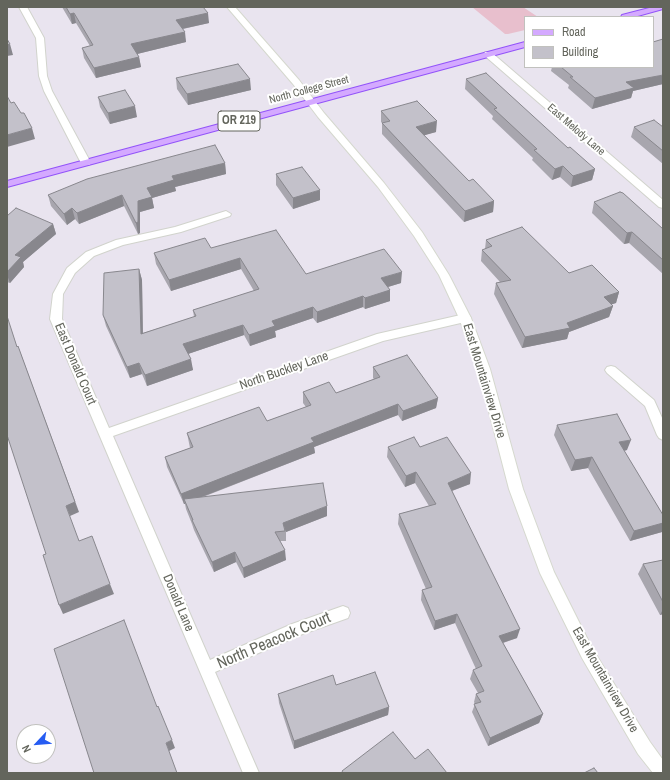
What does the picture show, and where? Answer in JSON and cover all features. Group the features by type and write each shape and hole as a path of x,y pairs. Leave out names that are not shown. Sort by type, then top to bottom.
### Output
{"main road":[{"path":"629,16 662,7"},
{"name":"North College Street","path":"7,184 524,44"}],"street":[{"path":"23,7 40,38 42,76 48,92 86,163"},
{"name":"East Mountainview Drive","path":"231,7 296,82 310,102 381,185 418,234 444,275 465,318 484,369 516,489 547,573 587,653 644,748 662,773"},
{"name":"East Melody Lane","path":"488,54 663,206"},
{"name":"East Donald Court","path":"105,434 56,318 58,294 71,271 90,254 120,242 177,230 226,214"},
{"name":"North Buckley Lane","path":"105,434 381,337 465,318"},
{"path":"611,370 650,403 663,435"},
{"name":"Donald Lane","path":"105,434 251,773"},
{"name":"North Peacock Court","path":"206,669 297,629 343,613"}],"shaded area":[{"path":"472,7 523,7 536,16 524,16 524,30 505,34"}],"building":[{"path":"66,7 203,7 208,13 176,20 185,32 131,44 139,57 94,68 82,48 93,45 74,13 70,14"},
{"path":"663,39 663,75 626,82 634,88 595,98 570,77 573,77 562,68 654,68 654,42"},
{"path":"238,64 250,79 187,94 176,78"},
{"path":"486,73 568,148 570,147 595,169 573,176 563,166 555,169 534,150 537,149 494,109 497,108 466,79"},
{"path":"125,90 135,106 108,113 98,97"},
{"path":"7,96 11,103 14,102 21,113 24,113 32,128 7,135"},
{"path":"417,101 437,121 416,127 469,181 473,179 494,201 465,211 382,123 390,121 381,111"},
{"path":"654,120 663,127 663,151 634,127"},
{"path":"215,145 225,163 172,176 174,180 147,188 152,197 138,201 138,222 136,223 122,195 77,213 72,208 64,214 48,195 87,179"},
{"path":"302,167 320,190 293,198 276,174"},
{"path":"620,192 663,229 663,260 632,232 627,233 594,202"},
{"path":"16,208 53,224 15,255 21,257 7,272 7,216"},
{"path":"522,227 569,273 592,265 619,292 604,297 613,306 567,323 570,328 525,337 496,283 511,280 482,250 492,246 486,240"},
{"path":"276,230 306,274 384,249 402,272 381,278 390,290 365,298 363,296 317,312 313,307 272,321 275,326 249,335 243,325 183,344 191,359 145,375 139,363 127,367 103,315 104,273 139,269 141,334 196,316 193,310 259,289 240,258 169,280 154,253 205,238 211,248"},
{"path":"7,316 17,347 18,346 75,502 66,506 79,541 92,536 110,584 59,605 43,555 46,554 7,435"},
{"path":"407,355 438,398 403,411 398,404 311,438 314,442 181,494 165,457 193,447 187,433 259,407 267,421 311,405 303,392 329,382 336,393 380,377 373,367"},
{"path":"617,414 631,440 619,442 663,515 663,523 634,531 592,457 575,460 557,425"},
{"path":"414,437 420,447 447,437 471,473 448,483 520,629 499,636 543,714 490,738 474,704 481,702 476,694 484,691 473,670 482,666 457,614 435,621 422,590 432,587 399,514 436,504 416,472 406,476 388,447"},
{"path":"323,483 327,506 283,523 285,531 275,532 285,550 243,568 235,552 212,562 192,520 184,499"},
{"path":"663,560 663,602 643,564"},
{"path":"124,620 157,707 158,706 172,740 166,743 177,773 94,773 54,649"},
{"path":"375,672 389,707 294,741 278,694 333,675 336,685"},
{"path":"393,732 415,759 428,749 447,773 343,773 342,771"},
{"path":"594,768 598,773 584,773"}]}
